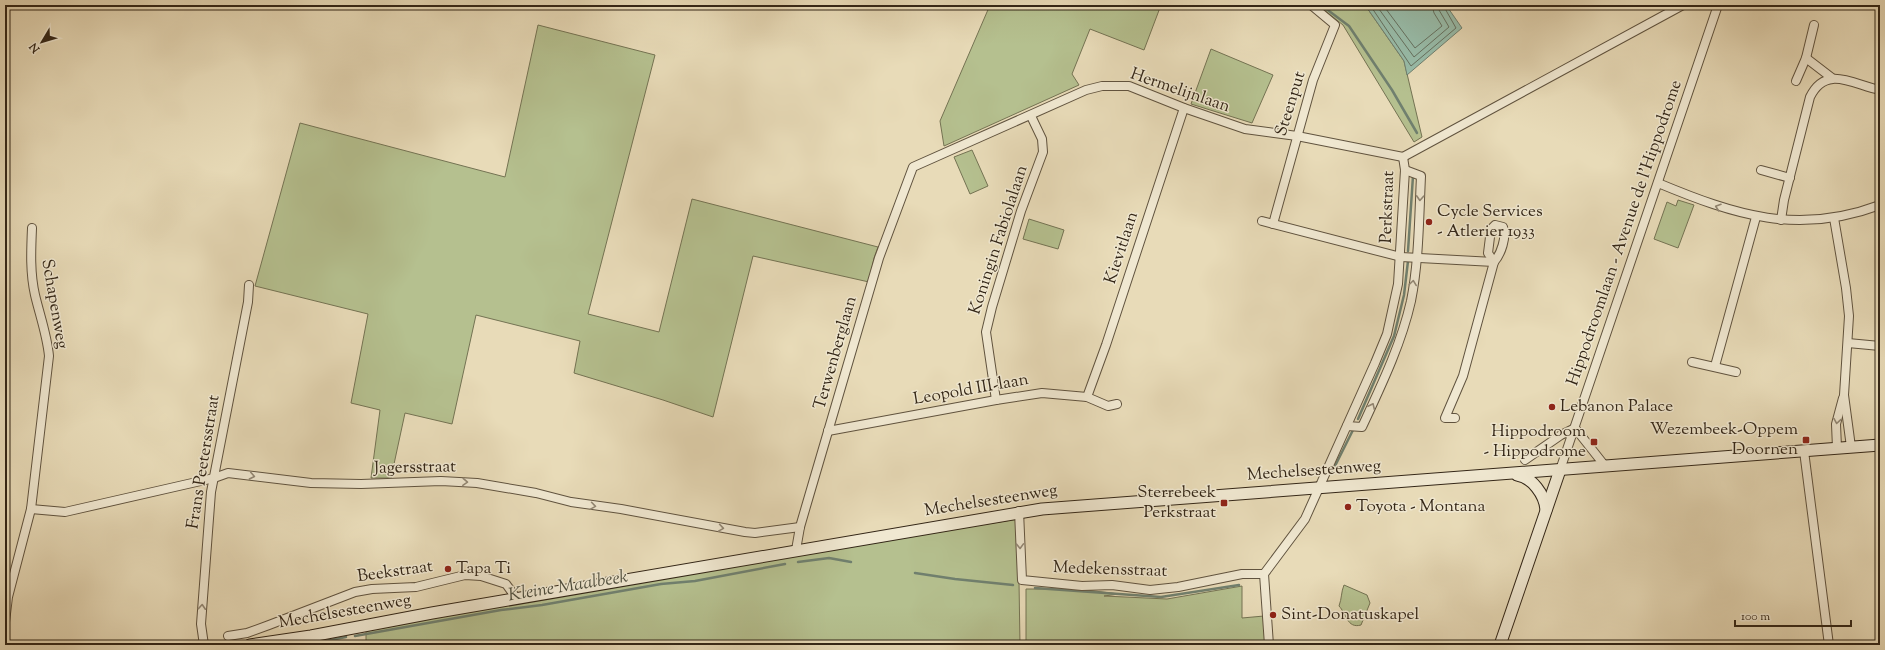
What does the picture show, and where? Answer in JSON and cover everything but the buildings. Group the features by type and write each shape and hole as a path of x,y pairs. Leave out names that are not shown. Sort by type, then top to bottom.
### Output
{"main road":[{"name":"Mechelsesteenweg","path":"250,645 263,643 305,630 379,618 432,613 517,599 1019,511 1880,445"},
{"path":"1500,645 1560,470"},
{"path":"1506,474 1521,476 1529,480 1544,498 1546,510"}],"street":[{"name":"Steenput","path":"1273,224 1313,80 1335,25 1311,5"},
{"name":"Perkstraat","path":"1264,574 1302,523 1347,426 1387,334 1398,284 1401,257 1405,170 1403,157 1683,5"},
{"name":"Hippodroomlaan - Avenue de l'Hippodrome","path":"1560,470 1718,5"},
{"path":"1796,81 1806,58 1814,25"},
{"path":"1806,58 1832,78"},
{"path":"1781,220 1810,97 1814,89 1819,84 1832,78 1841,78 1880,90"},
{"name":"Hermelijnlaan","path":"913,167 1031,116 1086,90 1102,86 1129,86 1184,108 1245,129 1297,136 1403,157"},
{"name":"Kievitlaan","path":"1087,397 1106,345 1184,108"},
{"name":"Koningin Fabiolalaan","path":"996,400 986,332 992,306 1021,211 1043,152 1042,139 1031,116"},
{"name":"Terwenberglaan","path":"796,550 800,527 879,258 913,167"},
{"path":"1347,426 1362,427 1386,376 1402,332 1411,301 1417,258 1421,176 1405,170"},
{"path":"1761,170 1790,178"},
{"path":"1658,183 1717,207 1756,217 1781,220 1834,218 1863,212 1880,205"},
{"path":"1715,366 1756,217"},
{"path":"1834,218 1846,288 1849,316 1844,395 1836,424 1837,448"},
{"path":"1262,221 1401,257 1494,262 1463,376 1445,418 1455,418"},
{"name":"Schapenweg","path":"5,622 7,596 31,509 49,356 48,342 35,296 30,268 32,228"},
{"name":"Frans Peetersstraat","path":"204,645 201,624 210,504 248,302 249,285"},
{"path":"1848,344 1880,346"},
{"path":"1692,362 1736,372"},
{"name":"Leopold III-laan","path":"828,431 1042,393 1087,397 1108,406 1117,404"},
{"path":"1844,395 1850,447"},
{"path":"1525,460 1561,435 1575,428 1605,466"},
{"path":"1804,451 1829,645"},
{"name":"Jagersstraat","path":"31,509 65,512 214,478 228,473 311,483 361,484 441,481 476,483 531,492 571,502 621,509 745,532 755,533 800,527"},
{"name":"Medekensstraat","path":"1019,511 1022,580 1082,586 1112,585 1150,590 1164,589 1242,574 1264,574"},
{"path":"1264,574 1269,645"},
{"name":"Beekstraat","path":"228,636 246,633 270,626 356,592 372,589 416,587 465,575 480,576 506,584 517,599"}],"shaded area":[{"path":"990,5 1161,5 1144,50 1090,29 1072,74 1079,85 944,146 940,121"},
{"path":"1318,5 1365,5 1404,61 1422,137 1414,142 1343,25"},
{"path":"538,25 655,55 588,314 659,332 692,199 878,247 869,282 753,256 713,417 574,373 580,341 476,315 452,424 405,413 391,478 371,478 380,410 351,403 368,314 255,286 300,123 505,177"},
{"path":"1211,49 1273,75 1252,123 1191,104"},
{"path":"972,150 988,186 970,194 954,157"},
{"path":"1678,200 1694,205 1678,248 1654,239 1667,202 1676,206"},
{"path":"1029,219 1064,230 1058,249 1023,239"},
{"path":"1018,519 1020,645 366,645 366,630 705,569"},
{"path":"1344,585 1367,595 1370,603 1361,625 1356,626 1350,623 1339,606"},
{"path":"1242,586 1242,618 1264,616 1266,645 1026,645 1026,589 1078,589 1119,594 1104,596 1167,599"}],"water":[{"path":"1365,5 1446,5 1462,28 1407,75 1404,61"}],"waterway":[{"path":"1325,8 1349,26 1392,90 1417,133"},
{"path":"1408,251 1413,176"},
{"path":"1358,419 1394,336 1404,295 1408,261"},
{"path":"1332,472 1353,430"},
{"name":"Kleine Maalbeek","path":"798,562 829,558 851,562"},
{"name":"Kleine Maalbeek","path":"355,636 661,584 695,581 785,564"},
{"path":"915,573 1013,585"},
{"path":"1035,588 1161,597 1239,585"},
{"name":"Kleine Maalbeek","path":"304,645 346,637"}],"place":[{"name":"Cycle Services - Atlerier 1933","path":"1429,222"},
{"name":"Lebanon Palace","path":"1552,407"},
{"name":"Wezembeek-Oppem Doornen","path":"1806,440"},
{"name":"Hippodroom - Hippodrome","path":"1594,442"},
{"name":"Sterrebeek Perkstraat","path":"1224,503"},
{"name":"Toyota - Montana","path":"1348,507"},
{"name":"Tapa Ti","path":"448,569"},
{"name":"Sint-Donatuskapel","path":"1273,615"}]}
